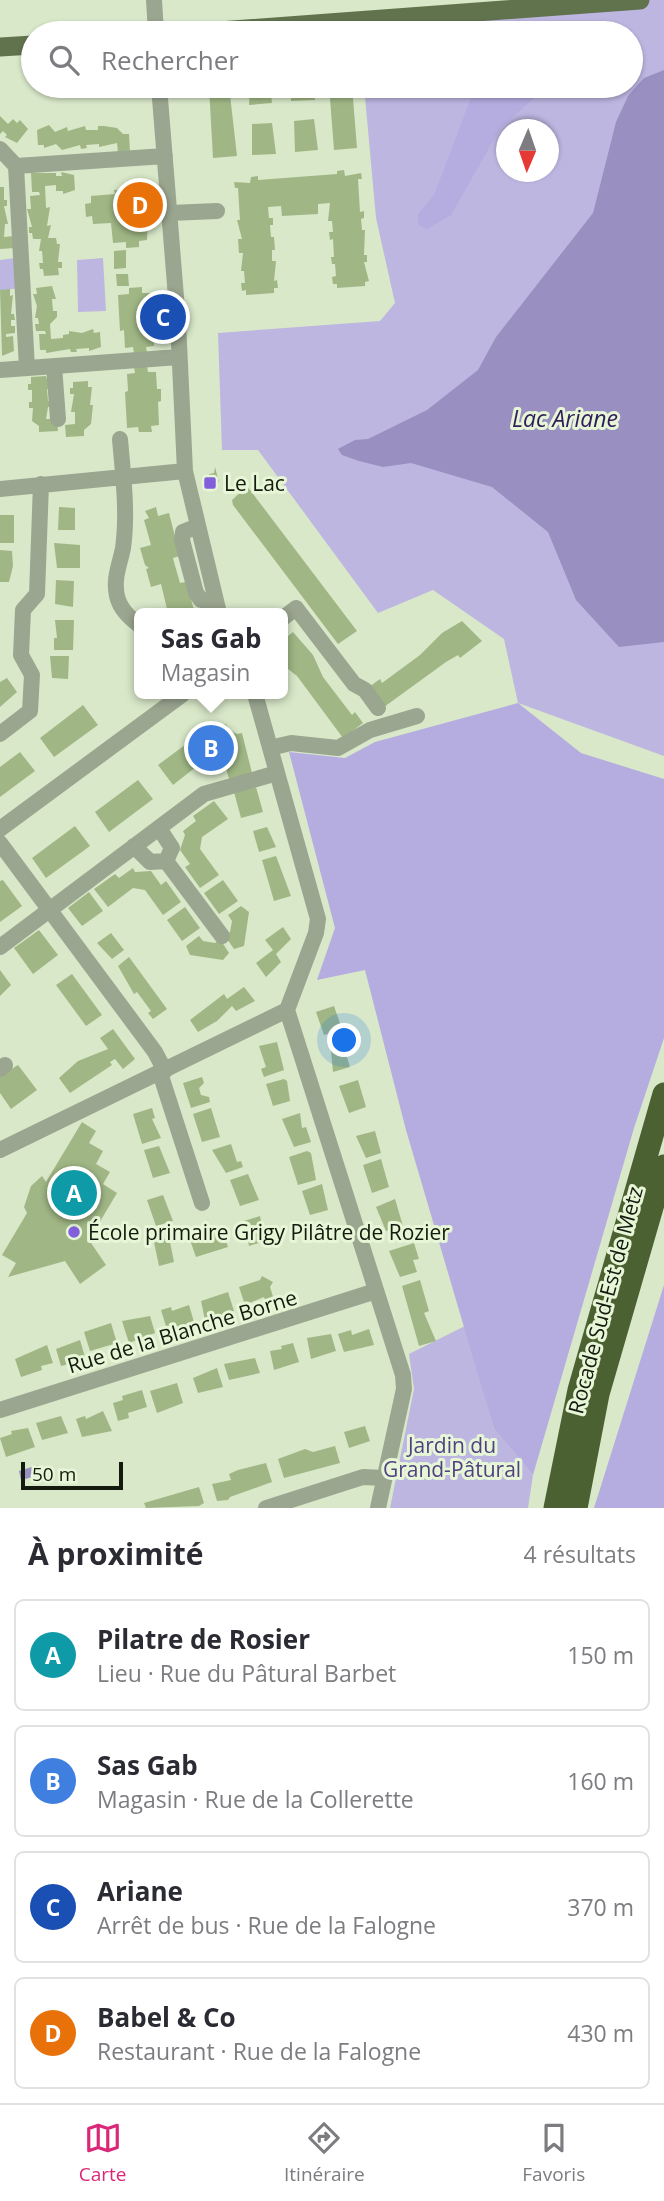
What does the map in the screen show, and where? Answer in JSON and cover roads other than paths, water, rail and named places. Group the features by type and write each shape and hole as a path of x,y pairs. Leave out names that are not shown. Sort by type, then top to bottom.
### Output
{"highway":[{"name":"Rocade Sud-Est de Metz","path":"555,1508 579,1390 664,1094"},
{"name":"Rocade Sud-Est de Metz","path":"576,1508 598,1394 664,1166"}],"main road":[{"path":"355,21 640,0"},
{"path":"0,47 21,46"}],"street":[{"path":"154,0 155,21"},
{"path":"160,98 170,213 185,471 217,607"},
{"path":"0,149 16,166 27,368"},
{"path":"16,166 165,156"},
{"path":"170,213 216,211"},
{"path":"0,370 179,357"},
{"path":"54,366 58,419"},
{"path":"120,439 124,476 123,550 117,565 116,588 124,611 134,620"},
{"path":"0,489 185,471"},
{"path":"0,734 30,711 32,675 21,655 23,610 37,594 41,484"},
{"path":"288,614 296,608 354,684 365,690 378,708"},
{"path":"0,829 176,699"},
{"path":"256,699 318,919 316,933 287,1010 404,1381 378,1508"},
{"path":"270,748 291,743 338,748 370,730 417,716"},
{"path":"0,947 204,794 277,773"},
{"path":"159,828 172,848 166,861"},
{"path":"0,843 155,1052 202,1203"},
{"path":"134,846 150,862 166,861"},
{"path":"166,861 222,936"},
{"path":"0,1150 287,1010"},
{"name":"Rue de la Blanche Borne","path":"0,1410 376,1291"},
{"path":"266,1508 363,1477 384,1478"}],"water":[{"name":"Lac Ariane","path":"664,70 664,642 619,647 576,600 548,532 492,487 411,463 383,467 342,455 338,449 355,440 368,439 427,410 478,370 496,337 593,213 616,122 627,98 643,98 644,78"},
{"path":"38,1465 43,1472 41,1475 21,1480 19,1471"}],"place":[{"name":"Babel & Co","path":"140,205"},
{"name":"Ariane","path":"163,317"},
{"name":"Le Lac","path":"210,483"},
{"name":"Sas Gab","path":"211,748"},
{"name":"Pilatre de Rosier","path":"74,1193"},
{"name":"École primaire Grigy Pilâtre de Rozier","path":"74,1232"}],"park label":[{"name":"Jardin du Grand-Pâtural","path":"452,1457"}]}
